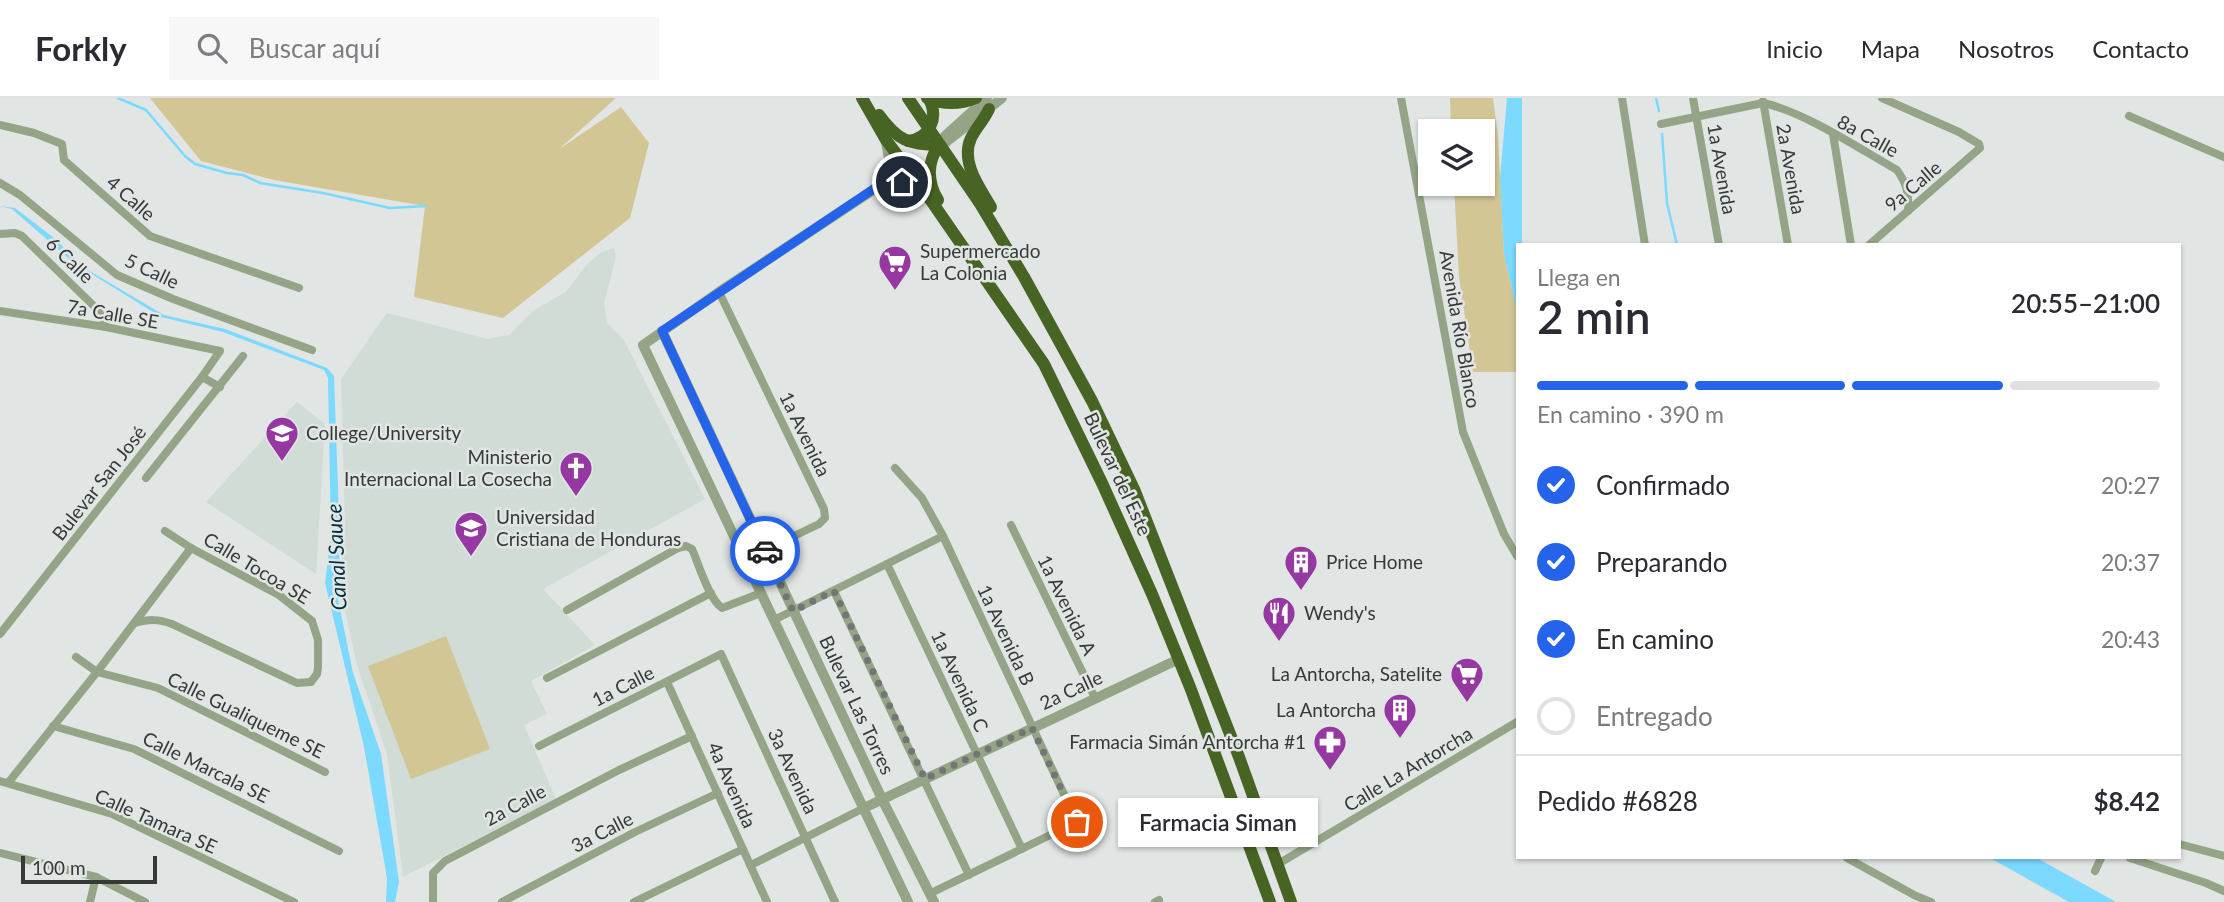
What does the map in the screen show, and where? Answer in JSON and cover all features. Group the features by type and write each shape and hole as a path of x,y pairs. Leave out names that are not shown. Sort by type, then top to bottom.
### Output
{"highway":[{"name":"Bulevar del Este","path":"865,98 886,140 1044,364 1102,483 1179,659 1270,902"},
{"path":"865,98 890,129 904,141 939,145 930,164 934,192 1005,299 1028,341"},
{"name":"Bulevar del Este","path":"908,98 979,202 1092,401 1154,536 1239,757 1291,902"},
{"path":"928,99 941,104 953,104 976,98"},
{"path":"904,141 918,139 930,128 934,116 928,99"},
{"path":"988,104 969,143 968,158 972,172 1089,382 1137,484 1154,536"}],"street":[{"path":"939,145 946,142 988,104 1002,98"},
{"name":"Avenida Río Blanco","path":"1401,98 1463,432 1504,534 1516,554"},
{"path":"1622,98 1645,243"},
{"name":"1a Avenida","path":"1693,98 1719,243"},
{"name":"9a Calle","path":"1871,243 1980,148 1979,144 1959,132 1882,98"},
{"name":"8a Calle","path":"1661,124 1763,100 1779,102 1897,170 1909,193 1908,211"},
{"name":"2a Avenida","path":"1763,100 1788,243"},
{"path":"2129,116 2224,157"},
{"name":"4 Calle","path":"0,125 34,133 62,144 64,160 150,236 299,288"},
{"path":"1833,134 1851,243"},
{"path":"884,182 890,164 886,140"},
{"path":"662,331 884,182 902,182 923,189"},
{"name":"5 Calle","path":"0,183 31,203 117,275 173,299 313,350"},
{"name":"6 Calle","path":"0,234 15,233 22,236 99,311 106,327"},
{"name":"1a Avenida","path":"719,292 824,509 825,518 819,524 765,550"},
{"name":"7a Calle SE","path":"0,312 106,327 220,351"},
{"name":"Bulevar Las Torres","path":"908,902 643,345 662,331 882,799 932,898"},
{"name":"Bulevar San José","path":"0,634 220,351"},
{"name":"Bulevar San José","path":"146,478 243,356"},
{"path":"202,377 220,387"},
{"path":"161,430 176,442"},
{"name":"1a Avenida B","path":"895,468 922,498 943,536 1077,822 1021,849"},
{"name":"1a Avenida A","path":"1011,525 1095,698"},
{"name":"Calle Tocoa SE","path":"135,624 147,619 159,620 297,683 311,682 317,674 318,640 312,621 293,604 165,531"},
{"path":"774,620 943,536"},
{"path":"567,610 686,546 692,549 718,606 722,608 761,593"},
{"path":"4,782 97,673 191,548"},
{"name":"1a Avenida C","path":"887,564 1021,849"},
{"path":"834,591 969,875"},
{"path":"548,678 711,593"},
{"name":"1a Calle","path":"538,746 721,654"},
{"name":"3a Avenida","path":"721,654 835,902"},
{"name":"Calle Gualiqueme SE","path":"76,657 97,673 158,688 325,772"},
{"name":"2a Calle","path":"864,807 1179,659"},
{"name":"4a Avenida","path":"667,682 767,902"},
{"name":"Calle La Antorcha","path":"1278,864 1516,723"},
{"name":"Calle Marcala SE","path":"53,726 134,749 339,851"},
{"name":"2a Calle","path":"433,902 433,873 445,861 619,770 692,736"},
{"name":"Calle Tamara SE","path":"4,782 112,814 294,902"},
{"name":"3a Calle","path":"502,902 624,838 718,793"},
{"path":"751,865 864,807"},
{"path":"2181,845 2224,856"},
{"path":"634,902 743,849"},
{"path":"932,898 969,875 1021,849"},
{"path":"0,853 96,877 145,902"},
{"path":"1849,859 1931,902"},
{"path":"2095,871 2101,859"},
{"path":"2133,859 2224,891"},
{"path":"90,902 96,877"}],"shaded area":[{"path":"150,98 616,98 558,150 621,107 649,143 630,218 503,318 414,297 425,206 274,180 201,161"},
{"path":"1450,98 1493,98 1498,137 1504,254 1516,307 1516,372 1473,372 1459,277 1455,196 1495,196 1495,119 1451,119"},
{"name":"Universidad Cristiana de Honduras","path":"614,248 616,257 604,303 607,323 624,340 705,499 543,589 595,645 531,681 547,714 524,725 556,799 403,877 387,754 357,665 341,593 345,527 341,379 387,313 488,339 509,335 534,310 566,292 587,264 602,252"},
{"name":"College/University","path":"297,402 325,424 316,574 206,502"},
{"path":"446,636 490,749 411,779 368,666"}],"water":[{"path":"1507,98 1522,98 1522,243 1516,243 1516,307 1504,254 1500,178"},
{"name":"Canal Sauce","path":"0,206 15,208 58,241 76,263 164,315 225,329 327,368 334,376 340,544 337,594 353,673 381,754 399,882 395,902 386,902 387,878 364,747 325,583 331,536 328,378 324,370 223,332 161,317 74,263 12,209"},
{"path":"1992,859 2039,859 2116,902 2069,902"}],"waterway":[{"path":"118,98 146,110 195,164 243,175 260,183 390,208 426,206"},
{"path":"1656,98 1659,111"},
{"path":"1662,134 1667,203 1677,243"}],"way so far":[{"path":"765,551 793,611 834,591 925,779 1032,728 1077,822"}],"place":[{"name":"Supermercado La Colonia","path":"895,292"},
{"name":"College/University","path":"282,463"},
{"name":"Ministerio Internacional La Cosecha","path":"576,498"},
{"name":"Universidad Cristiana de Honduras","path":"471,558"},
{"name":"Price Home","path":"1301,592"},
{"name":"Wendy's","path":"1279,643"},
{"name":"La Antorcha, Satelite","path":"1467,704"},
{"name":"La Antorcha","path":"1400,740"},
{"name":"Farmacia Simán Antorcha #1","path":"1330,772"},
{"name":"Farmacia Siman","path":"1077,822"}],"route":[{"path":"765,551 662,331 884,182 902,182"}]}
